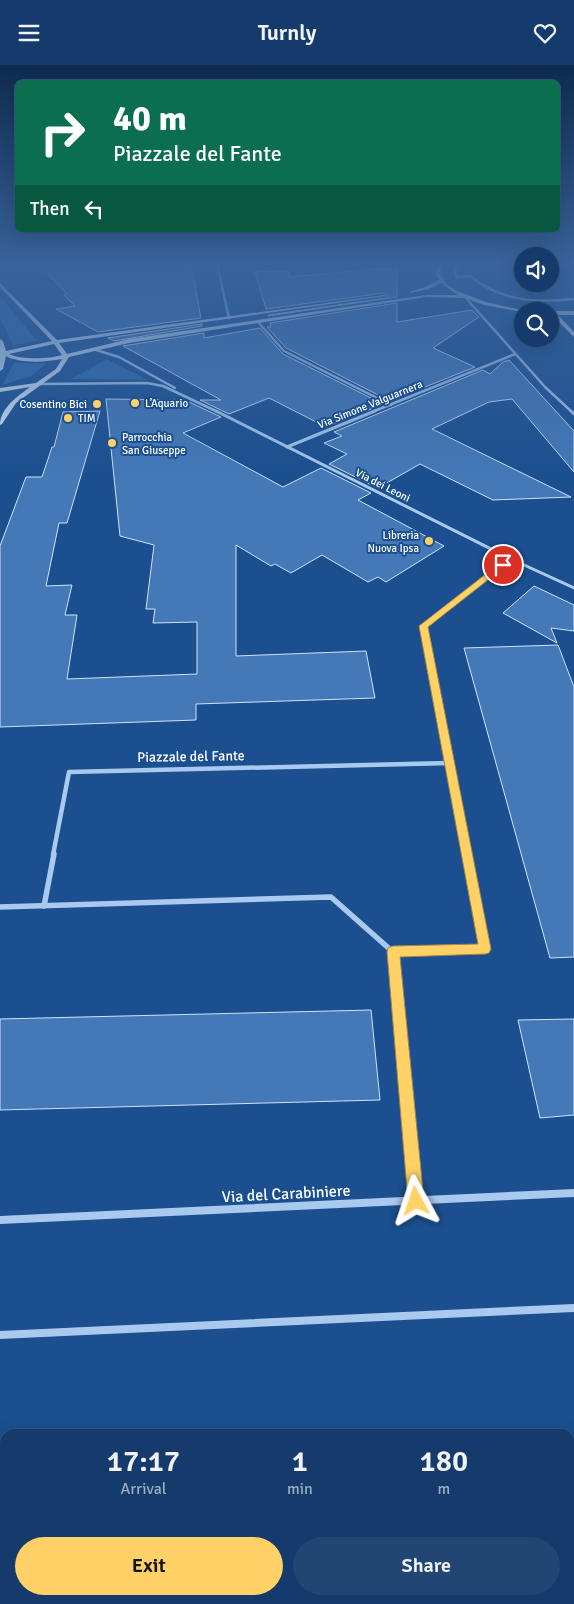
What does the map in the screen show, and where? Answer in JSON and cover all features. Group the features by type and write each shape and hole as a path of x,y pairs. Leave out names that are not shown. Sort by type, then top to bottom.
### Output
{"street":[{"path":"50,336 66,355"},
{"path":"66,336 104,336"},
{"path":"2,353 27,346 104,336"},
{"path":"2,353 27,360 96,350 129,341 164,336"},
{"path":"270,336 284,351 391,405"},
{"path":"499,336 545,387 574,414"},
{"path":"0,341 2,353 0,369"},
{"path":"27,346 49,348 66,355"},
{"path":"0,423 14,402 58,370 96,350 119,357 186,396"},
{"name":"Via Simone Valguarnera","path":"287,447 515,354"},
{"path":"58,370 66,355"},
{"path":"0,390 39,384 146,383 163,386 186,396"},
{"name":"Via dei Leoni","path":"186,396 511,559 574,588"},
{"path":"393,952 485,949 423,626 511,559"},
{"name":"Piazzale del Fante","path":"44,906 69,772 450,763"},
{"path":"0,907 331,897 393,952 416,1201"},
{"name":"Via del Carabiniere","path":"0,1220 574,1193"},
{"path":"0,1335 574,1309"}],"shaded area":[{"path":"9,336 33,336 37,341 13,345"},
{"path":"107,359 148,380 71,379"},
{"path":"14,363 46,363 33,375 2,385"}],"building":[{"path":"123,336 144,336 114,341 108,338"},
{"path":"186,336 204,336 204,338 216,336 267,336 283,354 383,404 326,427 269,398 229,414 200,400 221,400 123,346"},
{"path":"275,336 451,336 433,348 475,367 390,401 286,348"},
{"path":"509,360 574,431 574,472 512,399 489,402 432,429 571,497 493,500 420,464 378,488 329,464 347,454 324,443 342,436 334,432 483,370 490,374 503,362"},
{"path":"106,399 185,400 221,417 183,433 283,487 321,468 371,493 358,500 444,546 386,582 378,577 368,582 322,555 291,573 275,564 271,566 236,545 236,656 366,651 375,698 196,704 196,720 0,727 0,546 26,477 42,477 52,447 54,447 63,412 100,411 67,523 59,523 46,586 72,585 65,615 77,615 67,679 197,674 197,622 153,623 155,609 146,609 154,545 120,536"},
{"path":"534,586 574,605 574,631 551,628 557,643 503,613"},
{"path":"558,645 574,687 574,957 550,958 464,648"},
{"path":"371,1010 380,1100 0,1110 0,1019"},
{"path":"574,1019 574,1115 540,1118 518,1020"}],"place":[{"name":"L’Aquario","path":"135,403"},
{"name":"Cosentino Bici","path":"97,404"},
{"name":"TIM","path":"68,418"},
{"name":"Parrocchia San Giuseppe","path":"112,443"},
{"name":"Libreria Nuova Ipsa","path":"429,541"}],"route":[{"path":"416,1201 393,952 485,949 423,626 503,565"}]}
